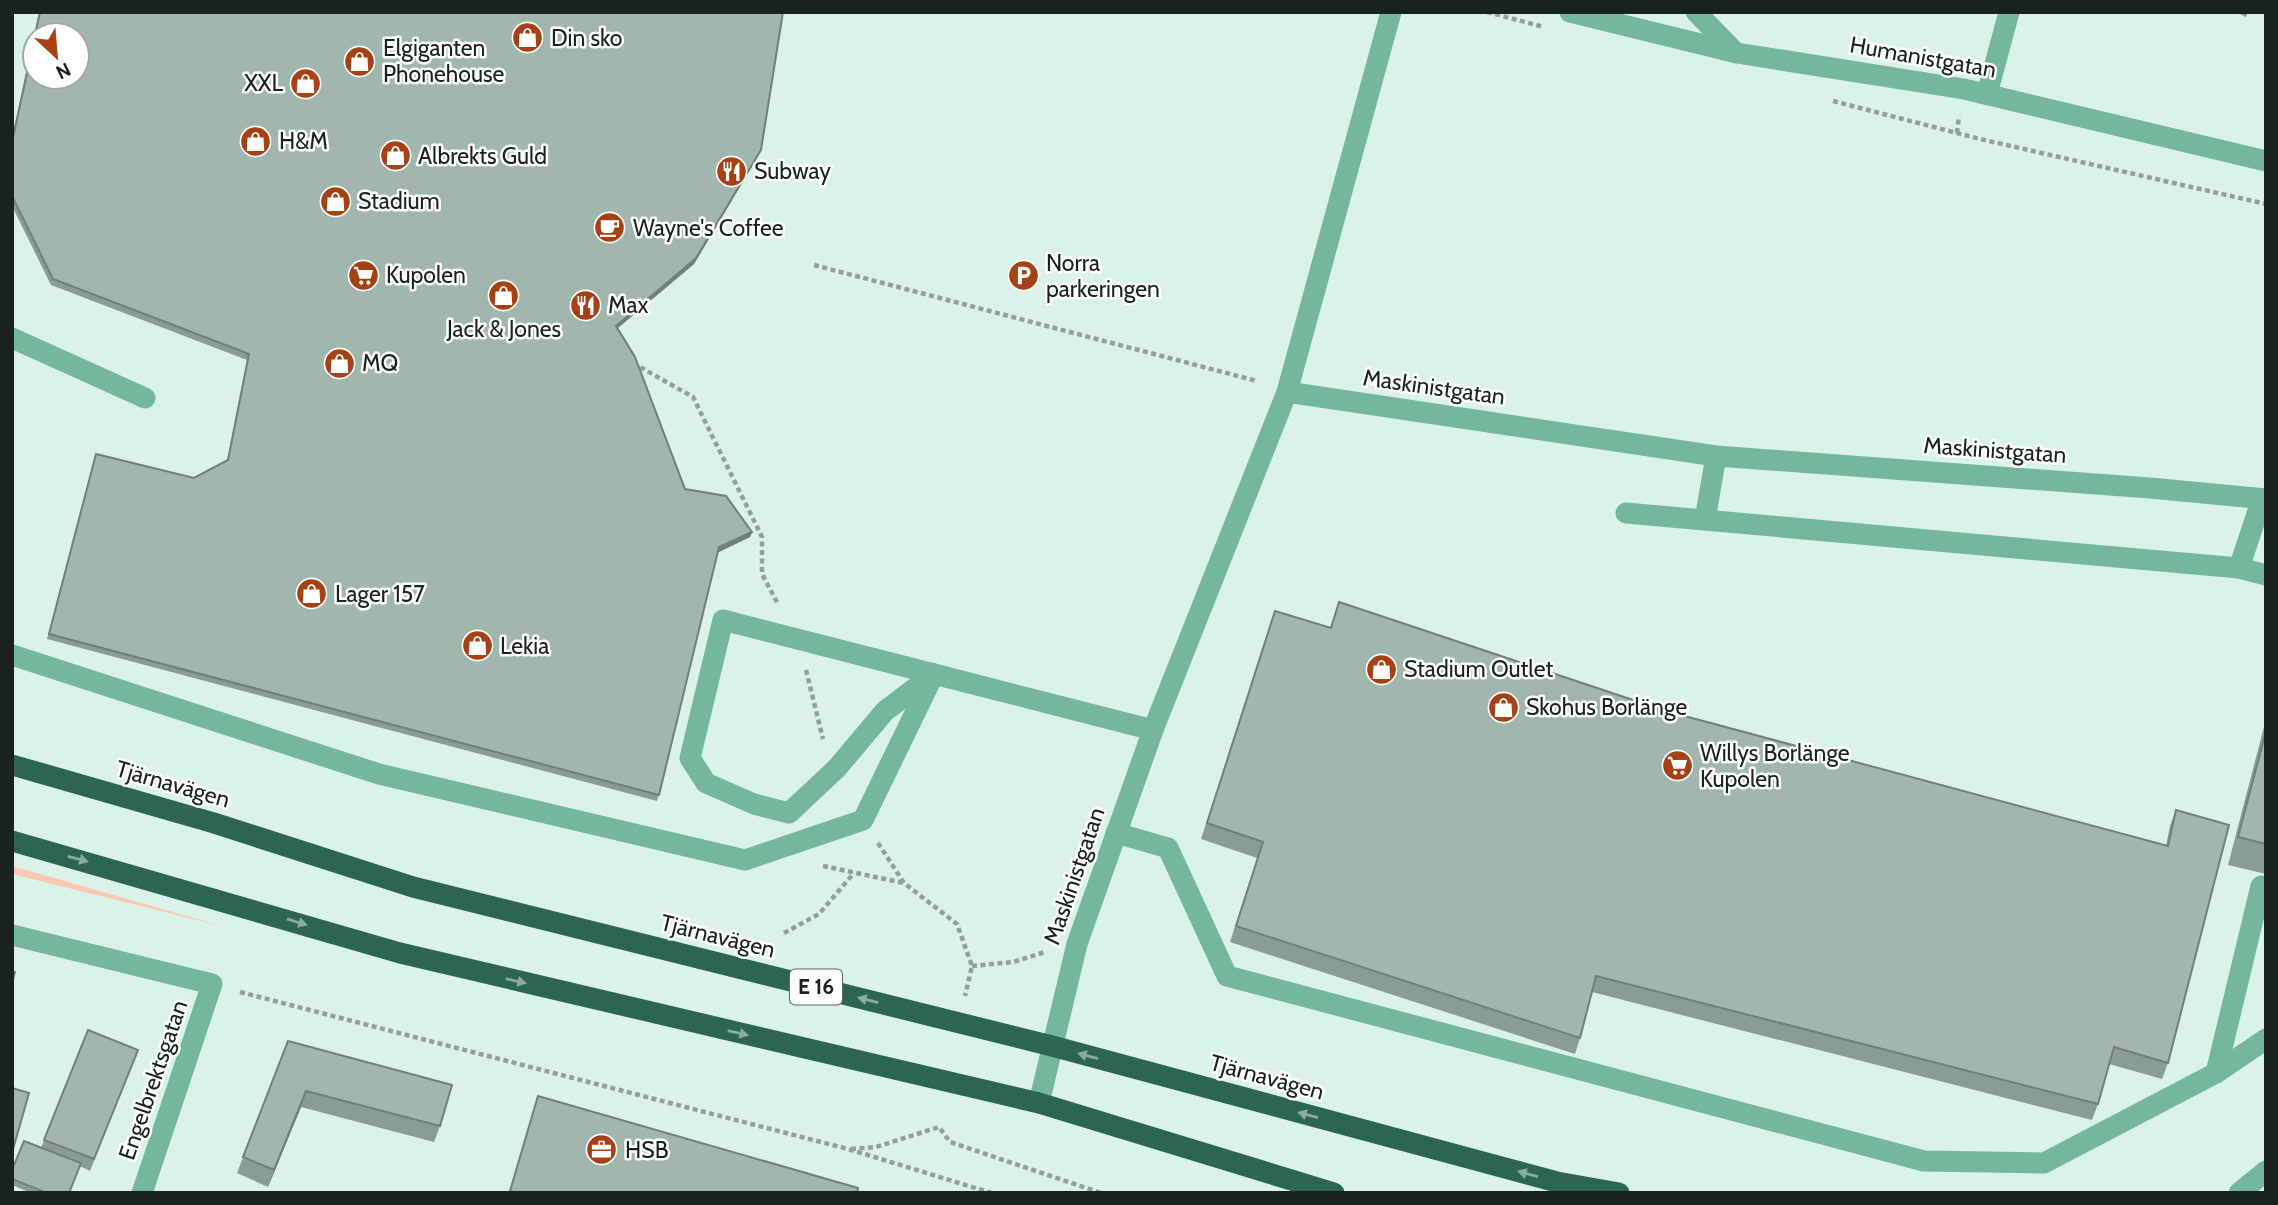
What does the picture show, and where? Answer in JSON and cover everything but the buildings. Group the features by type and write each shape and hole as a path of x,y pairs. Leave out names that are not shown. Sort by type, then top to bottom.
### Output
{"highway":[{"name":"Tjärnavägen","path":"12,765 214,823 413,887 1052,1046 1557,1182 1619,1193"},
{"path":"12,841 400,953 1039,1103 1334,1193"}],"street":[{"path":"1287,392 1391,12"},
{"name":"Humanistgatan","path":"1570,12 1737,53 1987,94 2266,161"},
{"path":"1696,12 1737,53"},
{"path":"1987,94 2009,12"},
{"path":"12,338 145,397"},
{"name":"Maskinistgatan","path":"1039,1103 1077,944 1153,730 1287,392 1716,456 2264,499"},
{"path":"1705,520 1716,456"},
{"path":"2239,568 2264,499"},
{"path":"1626,513 2239,568 2266,575"},
{"path":"933,674 885,711 838,768 789,813 754,804 706,783 690,758 723,620 1153,730"},
{"path":"12,656 379,775 745,860 863,820 933,674"},
{"path":"1116,833 1168,848 1227,976 1924,1161 2044,1163 2216,1073 2266,1039"},
{"path":"2216,1073 2261,886 2266,887"},
{"path":"12,935 212,984"},
{"name":"Engelbrektsgatan","path":"142,1193 212,984"},
{"path":"2239,1193 2266,1171"}],"path":[{"path":"1487,12 1554,29"},
{"path":"1822,98 1980,139 2266,204"},
{"path":"814,265 1257,381"},
{"path":"633,363 693,397 762,537 762,574 799,641"},
{"path":"789,845 801,862 904,883"},
{"path":"784,933 818,914 854,873"},
{"path":"972,965 1013,962"},
{"path":"212,984 848,1149 992,1193"},
{"path":"848,1149 876,1147 939,1127 950,1142 1101,1193"}],"shaded area":[{"path":"12,866 225,927 12,874"}],"place":[{"name":"Din sko","path":"528,38"},
{"name":"Elgiganten Phonehouse","path":"360,61"},
{"name":"XXL","path":"306,83"},
{"name":"H&M","path":"256,141"},
{"name":"Albrekts Guld","path":"395,156"},
{"name":"Subway","path":"731,171"},
{"name":"Stadium","path":"335,201"},
{"name":"Wayne's Coffee","path":"610,228"},
{"name":"Kupolen","path":"363,275"},
{"name":"Norra parkeringen","path":"1023,276"},
{"name":"Jack & Jones","path":"504,295"},
{"name":"Max","path":"585,305"},
{"name":"MQ","path":"339,363"},
{"name":"Lager 157","path":"312,594"},
{"name":"Lekia","path":"477,646"},
{"name":"Stadium Outlet","path":"1381,669"},
{"name":"Skohus Borlänge","path":"1503,707"},
{"name":"Willys Borlänge Kupolen","path":"1677,766"},
{"name":"HSB","path":"602,1150"}]}
